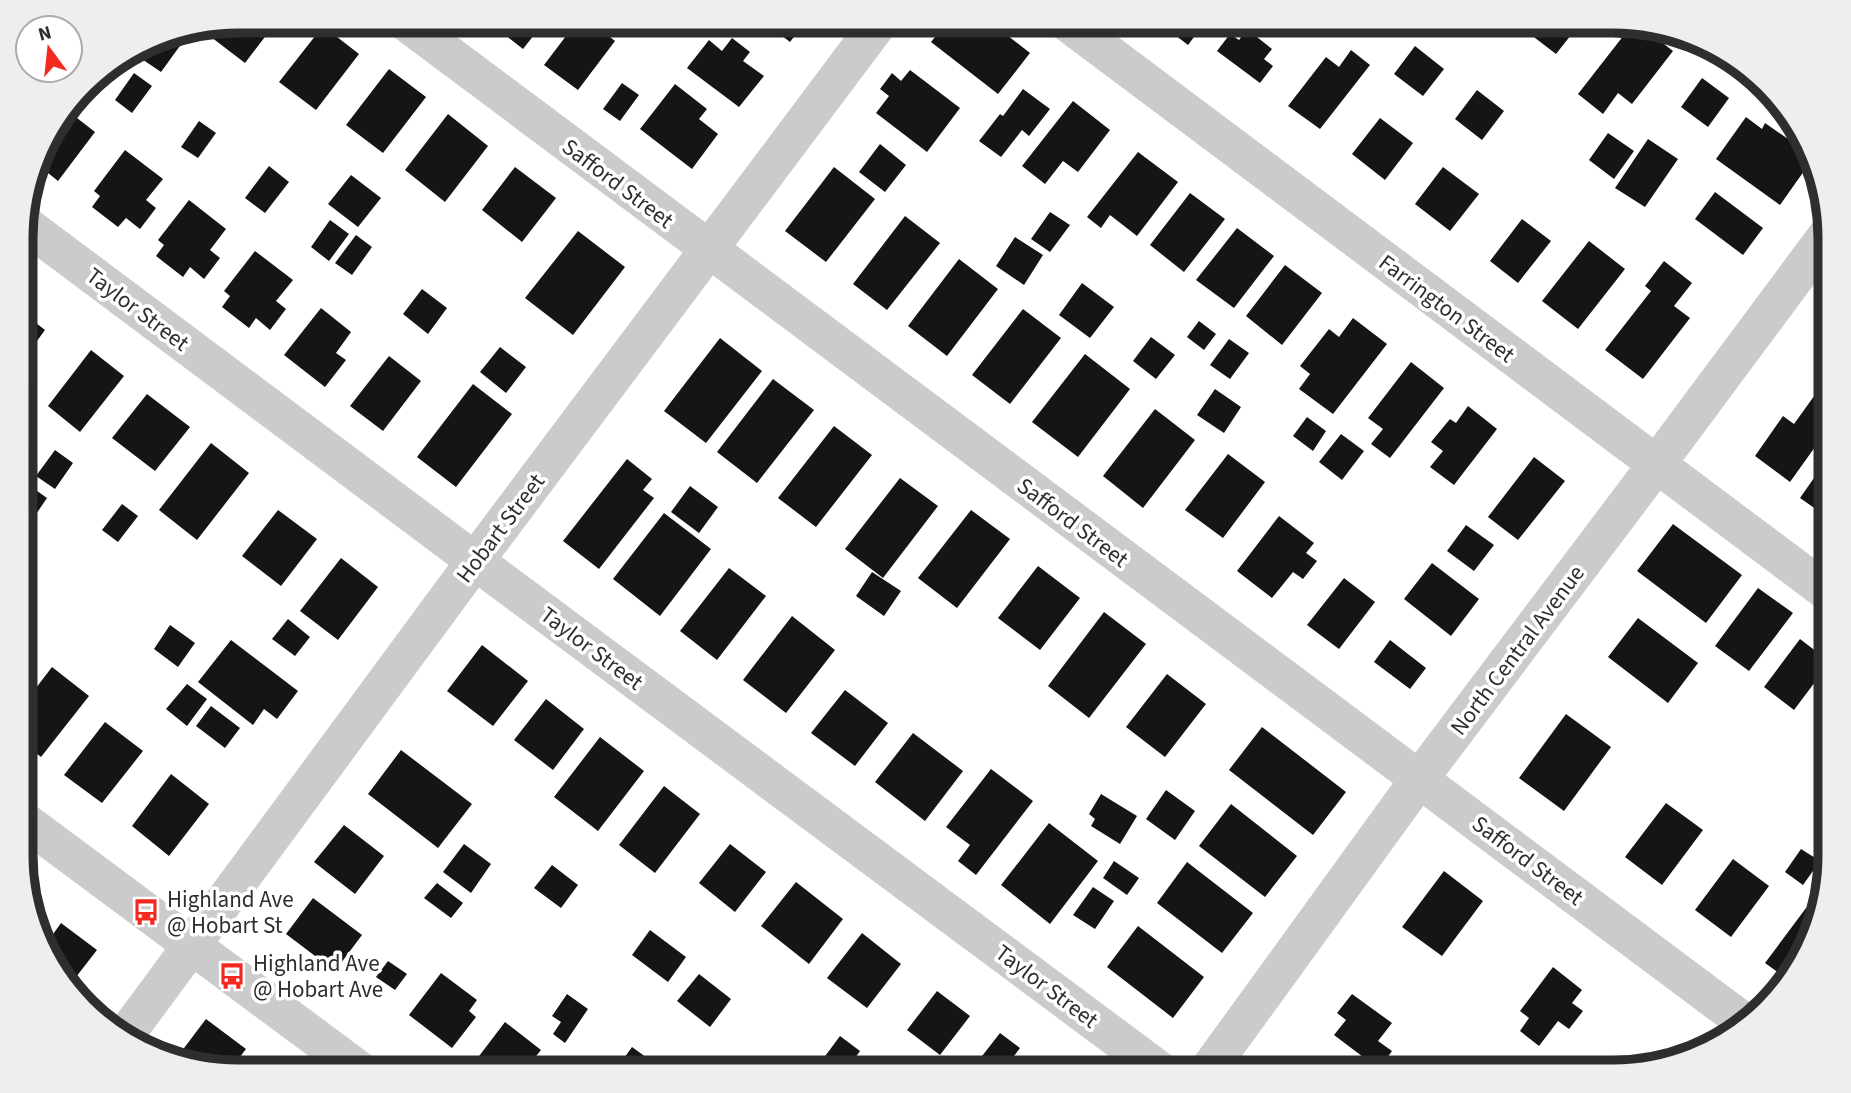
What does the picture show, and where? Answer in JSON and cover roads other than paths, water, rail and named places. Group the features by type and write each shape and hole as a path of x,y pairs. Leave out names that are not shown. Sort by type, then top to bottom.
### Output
{"street":[{"name":"Safford Street","path":"420,33 1738,1017"},
{"name":"Hobart Street","path":"130,1029 475,561 871,33"},
{"name":"Farrington Street","path":"1081,33 1817,585"},
{"name":"Taylor Street","path":"34,231 1146,1059"},
{"name":"North Central Avenue","path":"1216,1059 1420,778 1817,247"},
{"path":"33,827 346,1060"}],"place":[{"name":"Highland Ave @ Hobart St","path":"146,912"},
{"name":"Highland Ave @ Hobart Ave","path":"232,976"}]}
